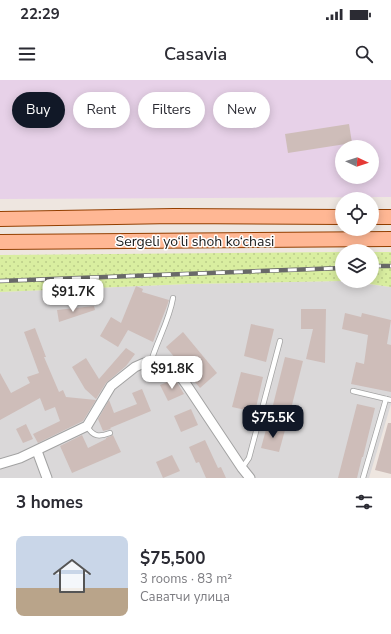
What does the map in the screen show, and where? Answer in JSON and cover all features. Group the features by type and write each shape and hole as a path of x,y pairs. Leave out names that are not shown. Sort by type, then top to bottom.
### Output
{"main road":[{"name":"Sergeli yo‘li shoh ko‘chasi","path":"0,219 174,216 335,217"},
{"path":"379,217 391,217"},
{"name":"Sergeli yo‘li shoh ko‘chasi","path":"0,242 391,239"}],"street":[{"path":"0,464 37,451 87,426 111,386 135,367 144,363 164,367 178,373 250,478"},
{"path":"37,451 47,478"}],"lane":[{"path":"150,365 155,348 164,331 172,308 173,298"},
{"path":"242,468 249,458 280,341"},
{"path":"353,392 388,400 363,478"},
{"path":"87,426 96,436 102,436 110,433"}],"shaded area":[{"path":"0,80 391,80 391,197 379,197 379,192 335,192 335,197 0,199"},
{"path":"335,281 335,288 379,288 379,286 391,287 391,404 369,478 0,478 0,292 188,284"}],"green space":[{"path":"335,252 335,281 188,284 0,292 0,255"},
{"path":"379,252 391,252 391,287 379,285"}],"building":[{"path":"349,124 352,140 335,140 335,146 288,153 285,134"},
{"path":"136,286 143,289 142,292 169,300 153,342 128,330 118,347 100,336 111,317 121,323"},
{"path":"94,306 95,310 59,322 57,310"},
{"path":"301,309 326,309 325,363 306,359 313,329 301,329"},
{"path":"345,313 361,317 362,313 391,320 387,344 391,345 391,392 351,384 356,362 364,364 368,335 342,329"},
{"path":"251,324 274,329 266,362 244,356"},
{"path":"35,328 46,357 44,357 59,392 63,390 66,397 96,400 83,421 38,443 33,434 60,421 55,407 45,411 40,398 0,420 0,373 11,393 30,383 27,377 39,373 24,332"},
{"path":"183,332 217,373 200,388 166,347"},
{"path":"126,348 135,354 126,366 106,383 96,399 85,389 72,367 86,358 99,379"},
{"path":"285,357 303,361 290,413 272,409"},
{"path":"241,372 263,377 255,412 232,407"},
{"path":"175,379 184,394 168,401 160,385"},
{"path":"142,389 151,411 110,428 111,429 103,431 98,419 109,400 114,413 137,404 132,393"},
{"path":"357,404 375,408 363,457 357,478 338,478"},
{"path":"191,409 198,425 181,432 174,416"},
{"path":"388,423 391,423 391,474 375,470"},
{"path":"26,424 33,439 23,443 16,429"},
{"path":"267,426 285,430 279,452 261,448"},
{"path":"82,435 88,448 113,435 121,452 72,473 60,446"},
{"path":"205,440 218,468 221,467 226,478 206,478 199,462 196,463 189,447"},
{"path":"172,455 180,471 163,478 156,462"}],"railway":[{"path":"379,266 391,266"},
{"path":"0,281 335,268"}]}
